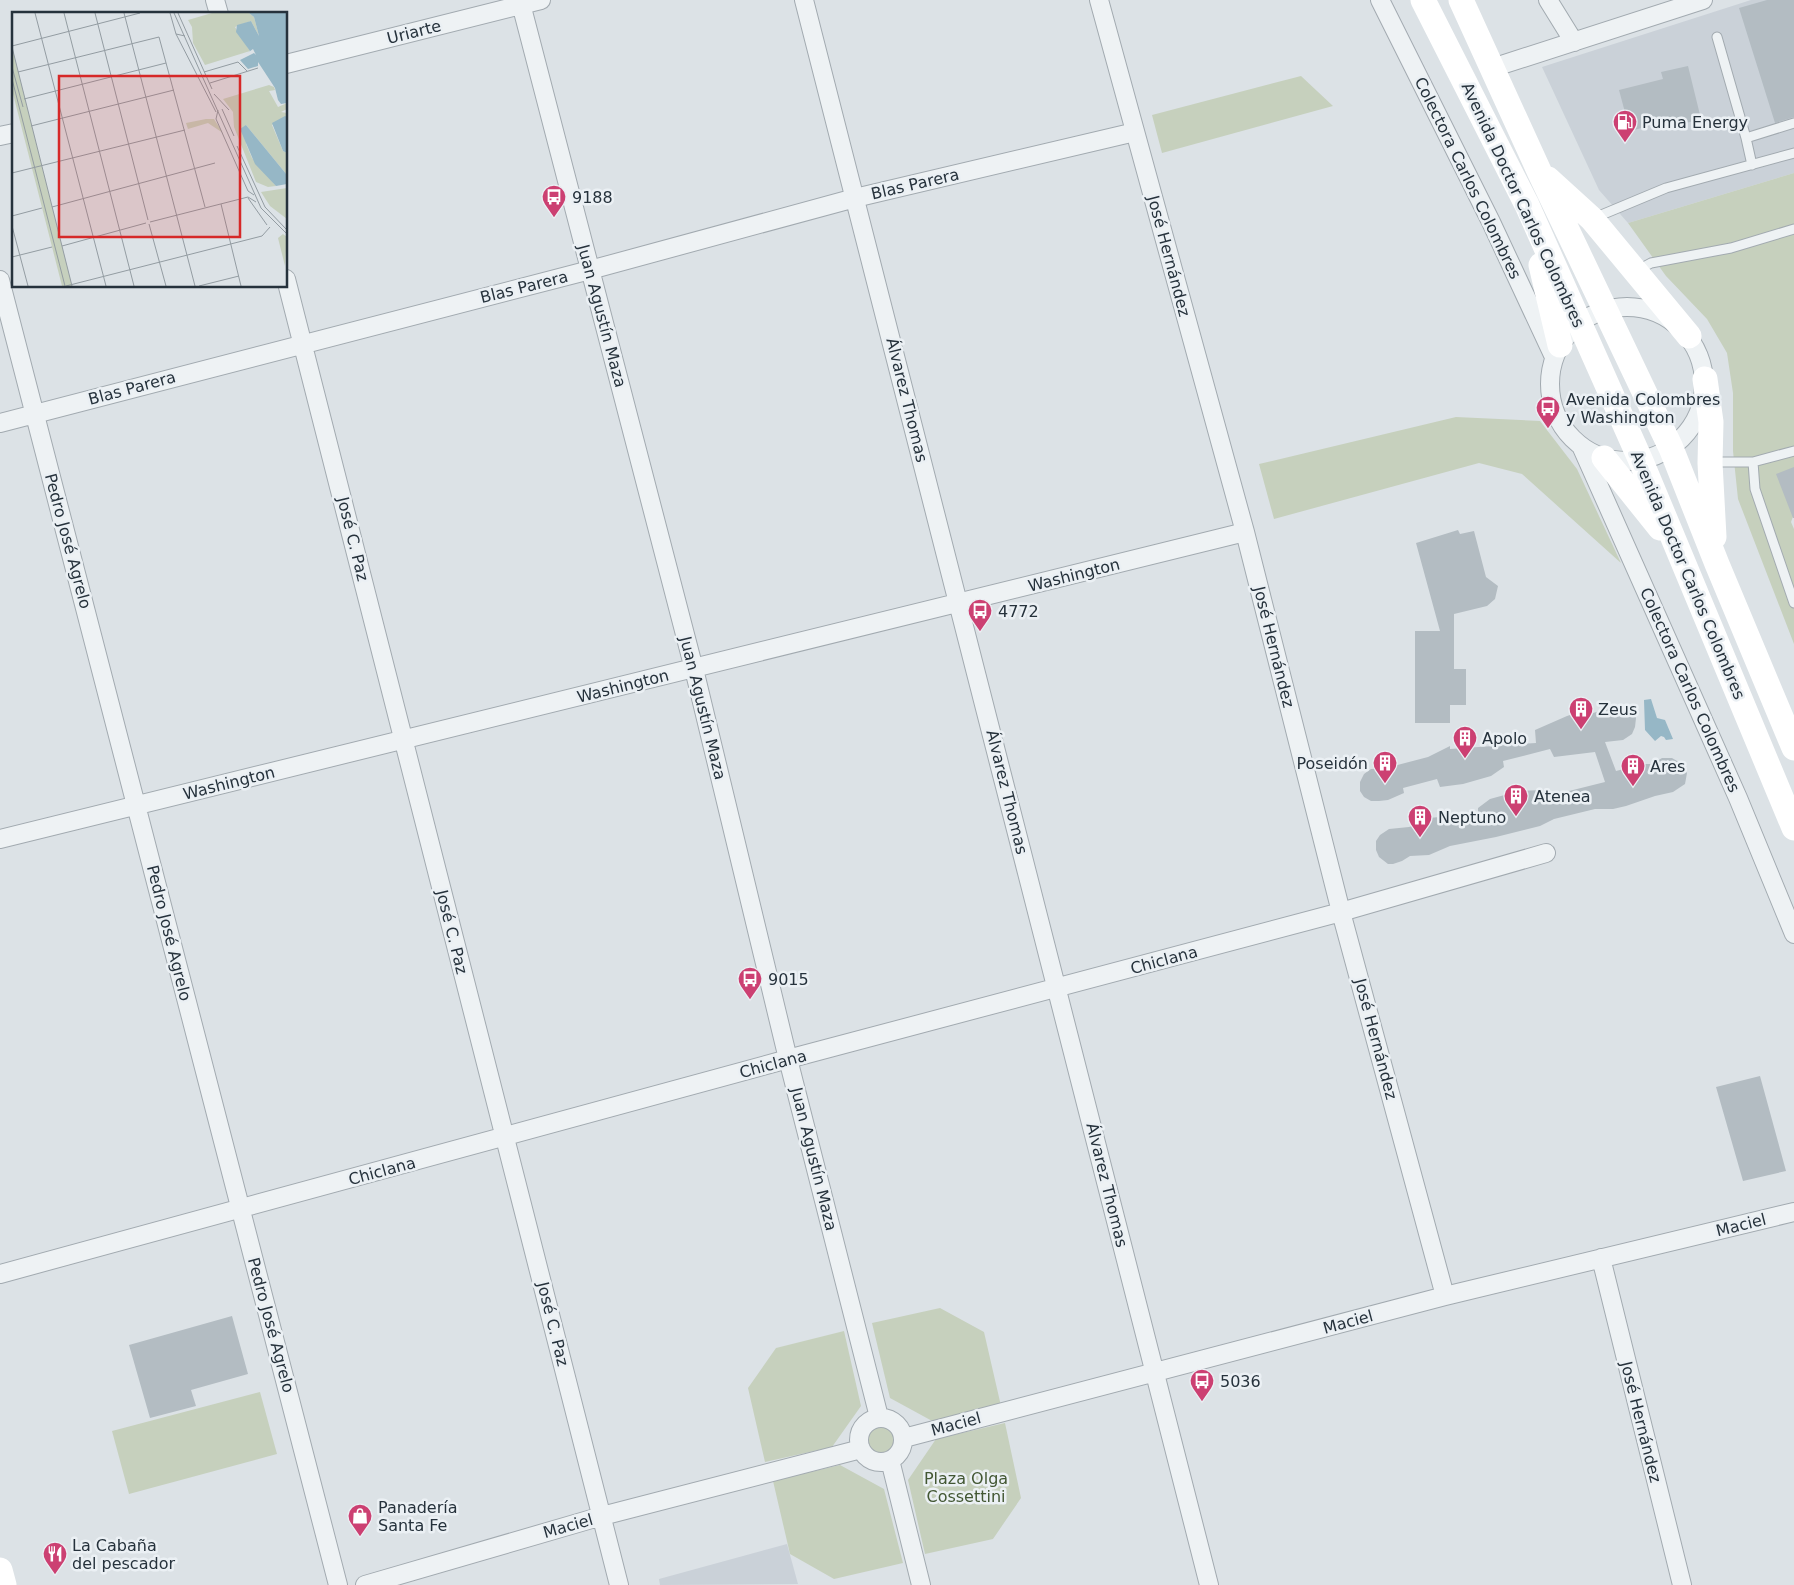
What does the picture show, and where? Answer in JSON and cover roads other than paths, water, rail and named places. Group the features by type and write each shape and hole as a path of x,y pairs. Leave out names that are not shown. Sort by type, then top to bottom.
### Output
{"main road":[{"name":"Avenida Doctor Carlos Colombres","path":"1423,0 1527,204 1641,460 1794,828"},
{"name":"Avenida Doctor Carlos Colombres","path":"1461,0 1539,171 1671,448 1794,748"},
{"path":"1539,171 1592,219 1689,336"},
{"path":"1527,204 1557,351"},
{"path":"1705,379 1711,422 1710,463 1717,564"},
{"path":"1593,453 1679,552"},
{"path":"0,1570 4,1585"}],"street":[{"name":"Uriarte","path":"288,63 521,2 542,0"},
{"name":"Álvarez Thomas","path":"804,0 1209,1585"},
{"name":"José Hernández","path":"1099,0 1245,532 1341,912 1445,1296"},
{"name":"Colectora Carlos Colombres","path":"1380,0 1557,351"},
{"path":"1548,0 1574,42"},
{"path":"1492,68 1703,0"},
{"name":"Juan Agustín Maza","path":"521,2 694,669 788,1059 879,1417"},
{"name":"Blas Parera","path":"0,422 590,270 855,198 1135,132"},
{"name":"Pedro José Agrelo","path":"0,280 338,1585"},
{"name":"José C. Paz","path":"288,287 619,1585"},
{"path":"1636,307 1665,316 1689,336 1700,356 1705,379 1702,406 1690,430 1671,448 1641,460 1622,462 1593,453 1570,437 1560,424 1551,403 1549,379 1557,351 1579,323 1605,310 1636,307"},
{"name":"Colectora Carlos Colombres","path":"1593,453 1794,934"},
{"name":"Washington","path":"0,839 1245,532"},
{"name":"Chiclana","path":"0,1274 505,1138 788,1059 1341,912 1546,853"},
{"name":"Maciel","path":"904,1438 1445,1296 1794,1212"},
{"name":"José Hernández","path":"1600,1258 1682,1585"},
{"path":"879,1417 892,1420 898,1425 904,1438 899,1454 890,1460 881,1462 866,1456 861,1449 859,1441 860,1432 864,1425 879,1417"},
{"name":"Maciel","path":"365,1585 602,1516 861,1449"},
{"path":"890,1460 921,1585"}],"lane":[{"path":"1717,37 1752,165"},
{"path":"1746,138 1794,123"},
{"path":"1592,219 1666,188 1794,153"},
{"path":"1635,271 1651,263 1731,248 1794,229"},
{"path":"1710,463 1753,462 1794,450"},
{"path":"1753,462 1755,489 1794,603"}],"water":[{"path":"1651,699 1657,718 1665,720 1673,739 1666,740 1661,736 1655,741 1645,730 1644,700"}],"place":[{"name":"Puma Energy","path":"1625,143"},
{"name":"9188","path":"554,218"},
{"name":"Avenida Colombres y Washington","path":"1548,429"},
{"name":"4772","path":"980,632"},
{"name":"Zeus","path":"1581,730"},
{"name":"Apolo","path":"1465,759"},
{"name":"Poseidón","path":"1385,784"},
{"name":"Ares","path":"1633,787"},
{"name":"Atenea","path":"1516,817"},
{"name":"Neptuno","path":"1420,838"},
{"name":"9015","path":"750,1000"},
{"name":"5036","path":"1202,1402"},
{"name":"Panadería Santa Fe","path":"360,1537"},
{"name":"La Cabaña del pescador","path":"55,1575"}],"park label":[{"name":"Plaza Olga Cossettini","path":"966,1487"}]}
